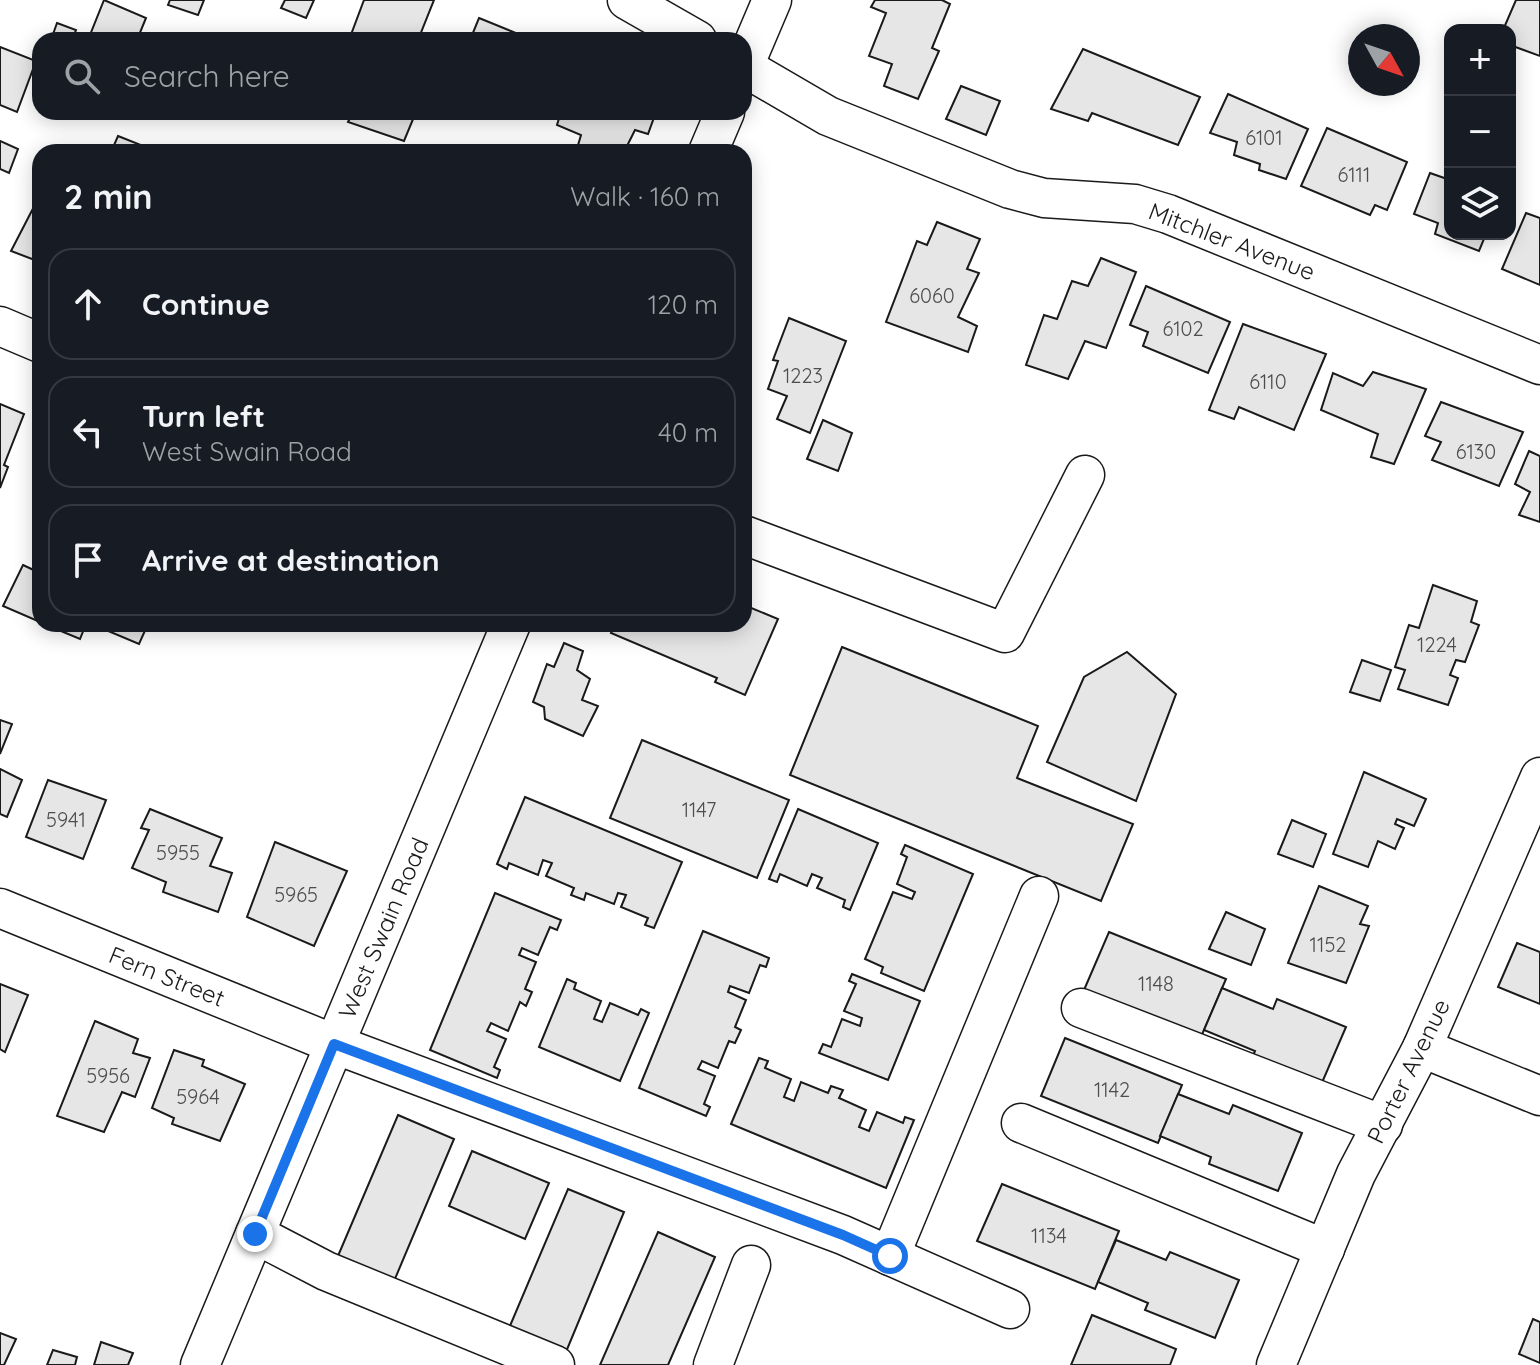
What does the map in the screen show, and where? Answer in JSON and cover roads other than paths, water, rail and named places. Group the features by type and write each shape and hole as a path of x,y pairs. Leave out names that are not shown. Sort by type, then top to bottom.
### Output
{"street":[{"path":"627,0 683,32"},
{"path":"752,48 772,0"},
{"name":"Mitchler Avenue","path":"752,72 828,116 1010,189 1044,198 1135,204 1168,214 1540,365"},
{"path":"711,144 722,120"},
{"path":"0,326 32,340"},
{"path":"752,538 1005,633 1085,475"},
{"name":"West Swain Road","path":"200,1365 508,632"},
{"name":"Porter Avenue","path":"1276,1365 1356,1174 1422,1048 1540,777"},
{"path":"890,1256 1039,896"},
{"name":"Fern Street","path":"0,908 334,1044 814,1224 1010,1309"},
{"path":"1081,1008 1383,1125"},
{"path":"1422,1048 1540,1096"},
{"path":"1021,1123 1325,1249"},
{"path":"251,1244 512,1365"},
{"path":"251,1244 326,1271 555,1365"},
{"path":"713,1365 751,1265"}]}
